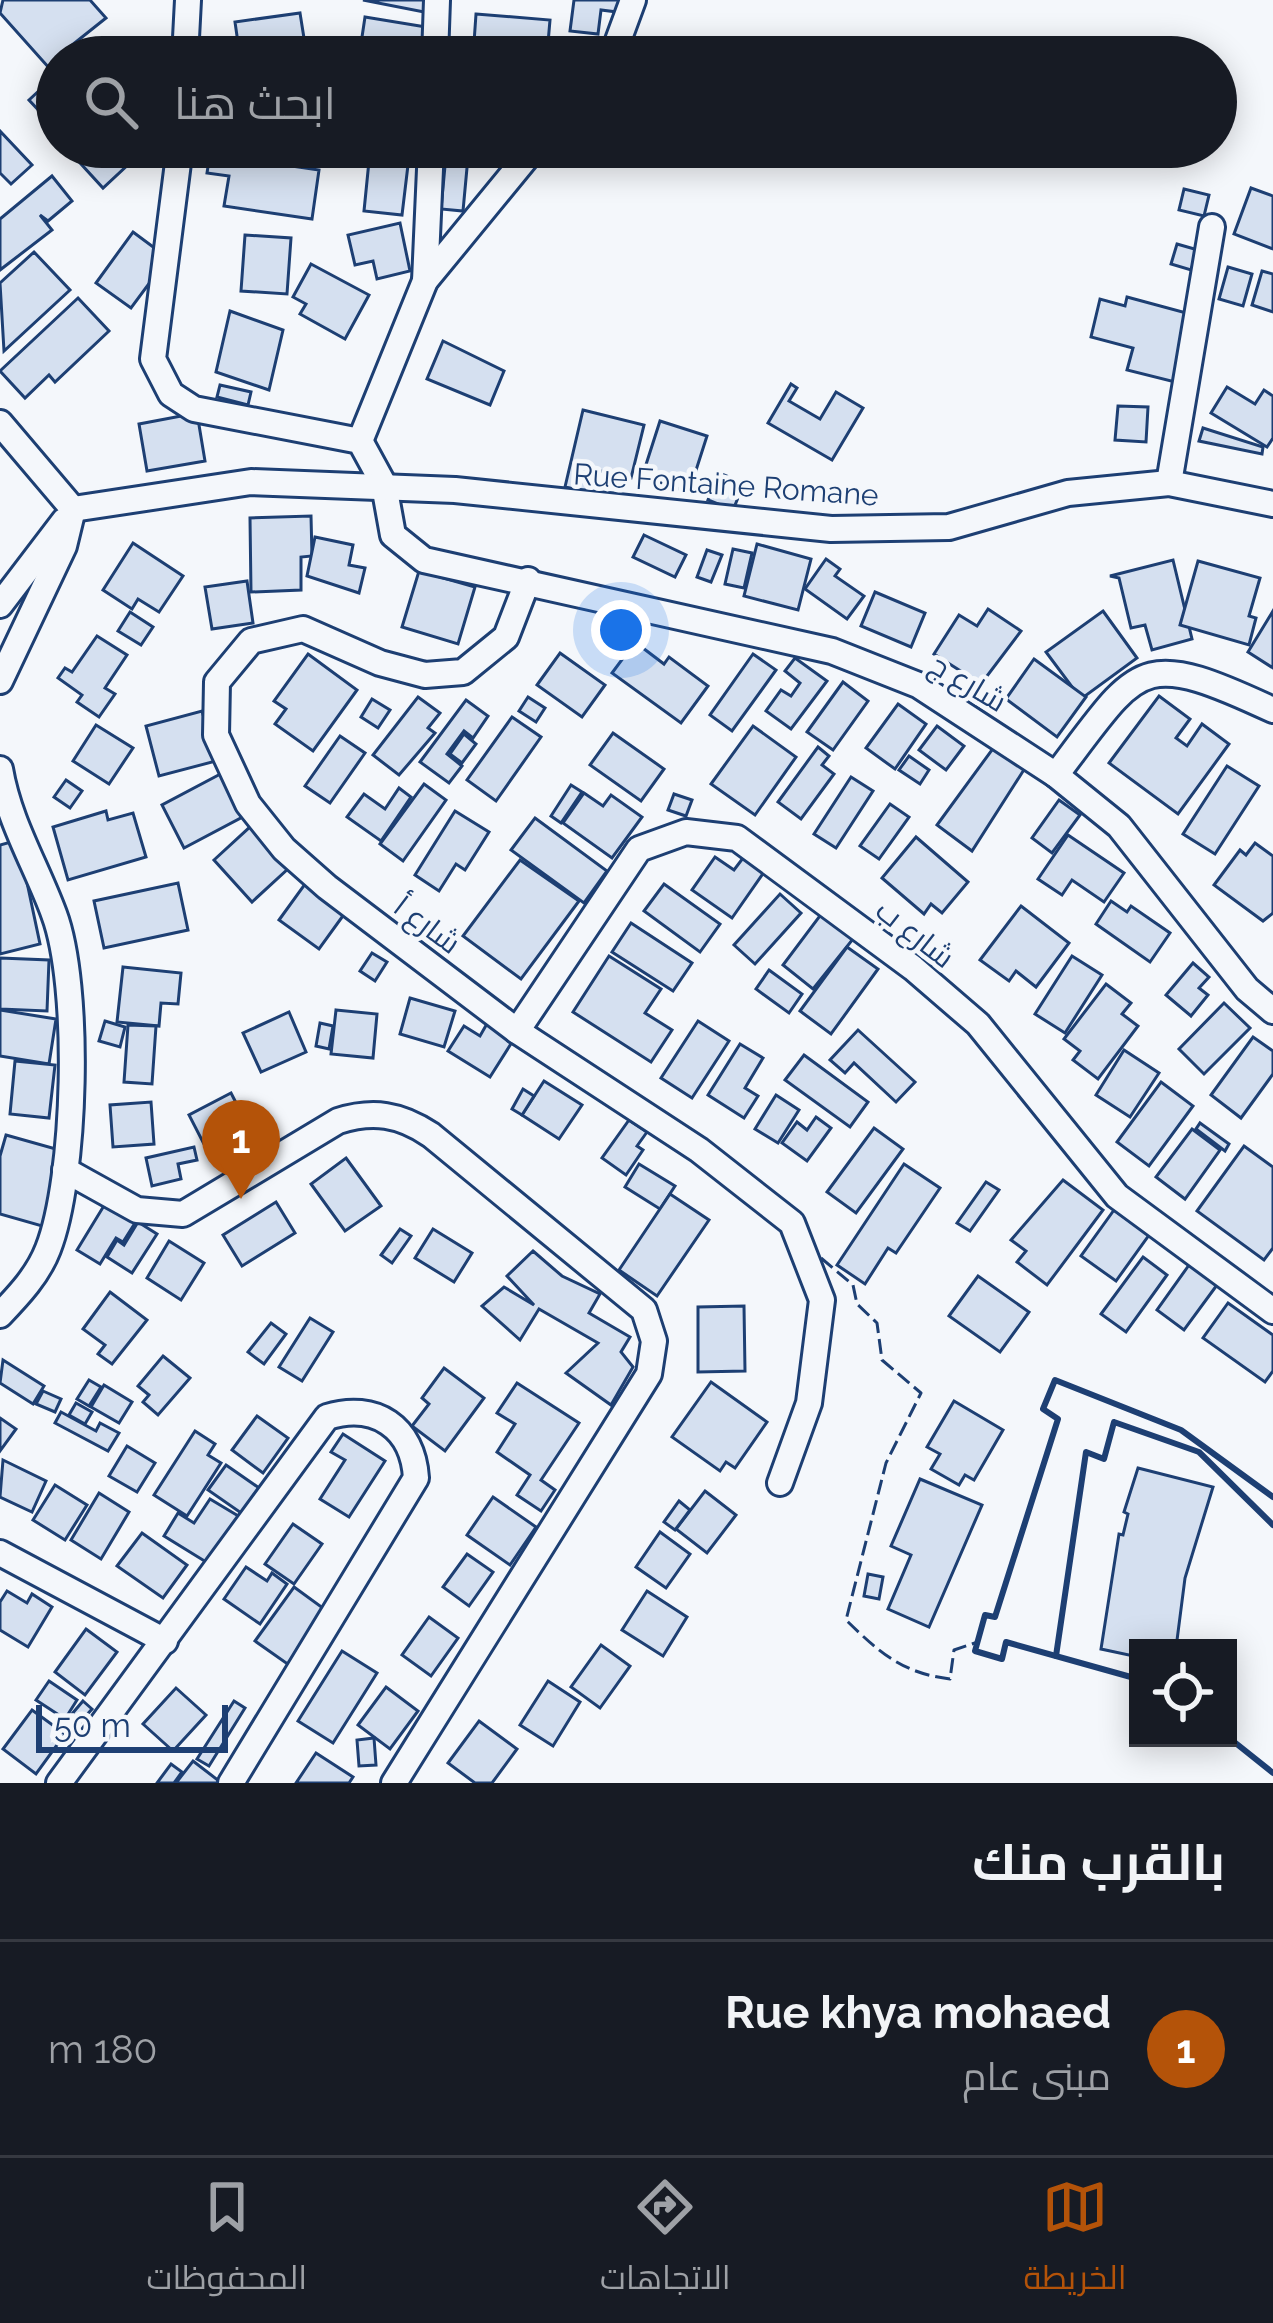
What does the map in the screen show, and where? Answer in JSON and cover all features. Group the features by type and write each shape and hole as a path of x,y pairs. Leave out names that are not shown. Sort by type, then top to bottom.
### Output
{"street":[{"path":"186,36 188,0"},
{"path":"436,36 437,0"},
{"path":"623,36 633,0"},
{"path":"179,168 152,345 163,383 194,409 360,441 425,281 518,168"},
{"path":"425,281 430,168"},
{"path":"1169,483 1212,227"},
{"path":"0,423 73,509"},
{"name":"شارع ج","path":"360,441 384,485 387,523 412,554 832,651 918,685 1056,775 1119,826 1246,988 1273,1011"},
{"name":"Rue Fontaine Romane","path":"73,509 251,482 384,485 831,529 949,527 1068,493 1169,483 1273,504"},
{"path":"0,605 73,509"},
{"path":"0,681 64,546 73,509"},
{"name":"شارع أ","path":"528,580 506,637 463,672 425,675 380,663 303,629 285,629 236,652 212,700 216,735 240,787 284,849 517,1031 699,1150 792,1223 821,1300 809,1403 780,1483"},
{"path":"1056,775 1126,684 1147,676 1191,674 1273,710"},
{"path":"0,769 8,833 56,917 71,1004 59,1217 27,1286 0,1315"},
{"name":"شارع ب","path":"517,1031 639,849 686,832 737,838 914,968 978,1024 1117,1196 1273,1311"},
{"path":"65,1170 137,1210 183,1214 338,1121 377,1113 396,1116 431,1135 644,1310 654,1341 649,1374 394,1783"},
{"path":"59,1783 327,1417 363,1411 397,1427 415,1459 416,1478 231,1783"},
{"path":"0,1553 165,1641"}],"building":[{"path":"3,0 90,0 106,18 83,36 36,36 36,53 0,13"},
{"path":"363,0 426,0 424,12"},
{"path":"574,0 627,0 625,13 601,10 598,34 570,31"},
{"path":"300,13 304,36 237,36 235,22"},
{"path":"476,14 550,20 549,36 474,36"},
{"path":"365,17 432,28 431,36 362,36"},
{"path":"0,131 32,165 11,184 0,173"},
{"path":"85,168 124,168 103,188"},
{"path":"208,168 319,170 312,219 224,206 229,176 207,173"},
{"path":"368,168 408,168 402,215 364,211"},
{"path":"445,168 467,168 463,211 441,209"},
{"path":"52,176 72,201 48,221 40,215 52,230 0,270 0,219"},
{"path":"1251,188 1273,196 1273,249 1234,234"},
{"path":"1184,189 1209,195 1204,216 1179,210"},
{"path":"400,223 410,271 377,279 373,261 355,265 348,235"},
{"path":"133,232 168,258 131,308 96,283"},
{"path":"245,235 291,238 287,294 241,291"},
{"path":"1177,244 1198,250 1191,270 1171,264"},
{"path":"34,252 70,290 4,351 0,283"},
{"path":"311,264 369,295 345,339 300,314 306,304 293,297"},
{"path":"1228,267 1252,274 1243,306 1219,299"},
{"path":"1262,271 1273,274 1273,312 1252,305"},
{"path":"1127,297 1205,318 1187,385 1127,370 1133,348 1091,337 1100,299 1125,306"},
{"path":"78,298 109,331 55,382 49,375 25,398 0,371"},
{"path":"230,311 283,330 269,390 216,372"},
{"path":"443,341 504,371 490,405 427,379"},
{"path":"791,384 797,388 789,401 820,419 836,392 863,408 832,460 768,423"},
{"path":"220,385 251,392 248,405 217,397"},
{"path":"1227,387 1255,404 1264,390 1273,396 1273,438 1267,447 1211,413"},
{"path":"1118,406 1148,407 1146,442 1115,440"},
{"path":"583,410 644,425 631,478 593,469 588,492 565,487"},
{"path":"197,413 205,461 147,471 139,424"},
{"path":"660,421 707,436 689,492 642,477"},
{"path":"1203,428 1263,447 1262,454 1199,441"},
{"path":"719,473 744,483 733,510 708,500"},
{"path":"311,516 312,556 301,557 301,590 251,592 250,518"},
{"path":"644,535 686,555 675,577 633,557"},
{"path":"315,537 353,545 349,565 365,568 359,593 307,576"},
{"path":"133,543 183,576 159,612 138,599 132,609 103,590"},
{"path":"757,544 811,559 798,610 744,596"},
{"path":"733,549 752,553 744,588 725,584"},
{"path":"707,550 722,555 711,582 697,577"},
{"path":"826,559 840,569 835,576 864,596 847,619 805,589"},
{"path":"1173,560 1192,639 1152,650 1145,625 1131,628 1119,578 1110,576"},
{"path":"1198,561 1260,578 1249,616 1256,618 1249,645 1180,625"},
{"path":"419,571 475,587 458,644 402,627"},
{"path":"247,581 253,623 212,629 205,587"},
{"path":"875,592 925,613 911,647 861,626"},
{"path":"988,609 1021,631 981,684 934,654 959,615 977,626"},
{"path":"1103,611 1137,658 1081,699 1046,652"},
{"path":"1273,611 1273,668 1248,652"},
{"path":"130,612 153,627 141,645 118,631"},
{"path":"97,636 127,655 105,688 115,694 99,717 77,702 82,695 58,678 65,668 72,672"},
{"path":"635,642 664,664 669,657 708,686 681,723 612,673"},
{"path":"560,653 605,685 582,717 537,685"},
{"path":"308,654 357,690 313,751 275,724 286,709 274,701"},
{"path":"753,654 776,670 732,731 710,715"},
{"path":"795,658 827,681 791,729 766,711 781,690 791,696 800,683 785,671"},
{"path":"1034,659 1086,697 1057,737 1006,699"},
{"path":"843,682 868,701 833,750 807,732"},
{"path":"1159,696 1190,719 1176,738 1187,746 1202,724 1229,744 1178,814 1109,763"},
{"path":"418,697 440,713 428,728 435,733 399,775 373,755"},
{"path":"528,697 545,708 536,722 519,711"},
{"path":"372,699 390,710 378,728 361,717"},
{"path":"466,700 488,716 473,738 464,731 447,754 462,766 449,783 420,762"},
{"path":"898,704 926,724 895,769 866,748"},
{"path":"202,711 216,761 159,776 146,726"},
{"path":"512,717 541,737 496,801 467,780"},
{"path":"96,725 133,748 109,784 73,761"},
{"path":"753,726 796,757 755,815 711,784"},
{"path":"937,726 964,746 946,770 919,750"},
{"path":"613,733 664,769 641,801 590,765"},
{"path":"464,734 476,744 462,763 450,754"},
{"path":"340,736 365,753 330,803 305,786"},
{"path":"997,743 1027,765 972,851 937,825"},
{"path":"818,747 829,756 822,765 834,774 801,819 778,802"},
{"path":"909,756 929,770 920,784 899,770"},
{"path":"1227,766 1259,786 1215,854 1183,834"},
{"path":"228,770 250,813 184,848 162,805"},
{"path":"851,777 873,791 836,848 814,834"},
{"path":"66,780 82,791 70,808 54,797"},
{"path":"424,784 446,800 403,861 380,844"},
{"path":"571,785 582,792 561,823 551,816"},
{"path":"399,788 411,797 381,841 347,817 364,794 385,809"},
{"path":"584,793 603,806 611,795 642,817 612,858 563,823"},
{"path":"674,794 692,800 686,816 668,810"},
{"path":"1059,800 1080,815 1052,853 1032,838"},
{"path":"890,804 909,817 879,859 860,846"},
{"path":"106,811 108,820 133,813 146,857 68,880 53,827"},
{"path":"455,811 489,832 465,870 456,864 439,891 415,875"},
{"path":"264,814 302,856 252,902 214,860"},
{"path":"535,818 607,871 584,903 511,850"},
{"path":"1068,835 1124,873 1104,902 1072,880 1062,895 1038,879"},
{"path":"916,837 968,882 942,913 931,904 924,914 882,878"},
{"path":"18,840 40,944 0,954 0,845"},
{"path":"1255,843 1273,856 1273,913 1263,921 1214,885 1240,850 1246,855"},
{"path":"715,857 734,870 743,858 764,872 732,918 692,890"},
{"path":"520,860 579,901 521,979 463,936"},
{"path":"178,883 188,930 104,948 94,901"},
{"path":"305,884 345,913 319,949 279,920"},
{"path":"664,884 720,924 700,952 644,911"},
{"path":"780,894 801,913 755,964 734,945"},
{"path":"1111,901 1127,912 1131,906 1170,933 1150,962 1096,924"},
{"path":"1021,906 1069,943 1036,987 1016,971 1009,981 980,960"},
{"path":"825,909 857,934 813,989 783,965"},
{"path":"631,923 692,963 673,991 612,952"},
{"path":"847,947 878,969 831,1034 800,1011"},
{"path":"372,953 387,962 375,981 360,971"},
{"path":"609,956 661,989 645,1013 672,1030 651,1062 573,1012"},
{"path":"1072,956 1102,975 1065,1033 1035,1014"},
{"path":"0,958 49,960 47,1011 0,1009"},
{"path":"1193,963 1209,977 1199,988 1208,995 1191,1016 1166,995"},
{"path":"123,967 181,973 178,1004 161,1003 159,1026 117,1022"},
{"path":"769,970 802,994 789,1013 756,989"},
{"path":"1106,984 1131,1003 1122,1014 1138,1026 1098,1079 1073,1060 1080,1051 1064,1039"},
{"path":"410,998 455,1011 444,1047 400,1034"},
{"path":"1224,1003 1250,1028 1204,1074 1179,1049"},
{"path":"0,1010 56,1019 49,1064 0,1056"},
{"path":"336,1010 377,1014 373,1058 331,1054"},
{"path":"289,1012 306,1052 261,1072 243,1033"},
{"path":"105,1021 125,1027 120,1047 99,1041"},
{"path":"698,1021 729,1041 692,1098 661,1078"},
{"path":"488,1022 514,1039 490,1077 448,1051 464,1026 480,1036"},
{"path":"320,1023 333,1026 329,1049 316,1046"},
{"path":"128,1025 156,1026 152,1084 124,1082"},
{"path":"858,1030 915,1082 896,1102 854,1063 845,1073 830,1060"},
{"path":"1253,1037 1273,1051 1273,1074 1241,1118 1211,1095"},
{"path":"740,1044 763,1058 745,1088 758,1096 744,1118 708,1095"},
{"path":"1124,1050 1159,1073 1130,1117 1096,1095"},
{"path":"804,1055 868,1102 850,1127 785,1080"},
{"path":"15,1061 55,1065 49,1118 10,1114"},
{"path":"544,1081 582,1105 559,1139 522,1115"},
{"path":"1161,1082 1193,1106 1149,1166 1117,1142"},
{"path":"523,1089 534,1096 522,1115 512,1109"},
{"path":"231,1093 249,1128 207,1150 189,1115"},
{"path":"776,1095 799,1110 778,1143 755,1129"},
{"path":"151,1102 154,1144 113,1147 110,1105"},
{"path":"816,1117 831,1128 807,1161 782,1143 797,1122 807,1130"},
{"path":"629,1120 647,1132 637,1146 643,1150 626,1175 602,1158"},
{"path":"1200,1123 1229,1144 1225,1151 1196,1129"},
{"path":"874,1128 903,1149 856,1213 827,1192"},
{"path":"1192,1129 1220,1150 1185,1199 1156,1177"},
{"path":"6,1135 63,1151 42,1226 0,1214 0,1156"},
{"path":"1244,1146 1273,1167 1273,1248 1264,1260 1197,1211"},
{"path":"194,1147 197,1160 178,1164 181,1179 152,1186 146,1158"},
{"path":"346,1158 381,1206 345,1231 311,1184"},
{"path":"639,1164 675,1186 660,1209 625,1187"},
{"path":"904,1164 940,1188 896,1253 888,1248 865,1284 837,1265"},
{"path":"1063,1180 1103,1210 1047,1285 1017,1262 1026,1251 1011,1240"},
{"path":"986,1182 999,1190 970,1231 957,1223"},
{"path":"670,1194 709,1220 657,1296 619,1270"},
{"path":"276,1202 295,1233 242,1266 223,1235"},
{"path":"105,1204 135,1223 123,1242 116,1238 100,1264 77,1250"},
{"path":"1114,1210 1149,1235 1116,1281 1081,1256"},
{"path":"138,1222 157,1234 132,1273 107,1257 117,1240 124,1245"},
{"path":"400,1229 411,1236 392,1263 381,1255"},
{"path":"433,1229 472,1253 454,1282 415,1258"},
{"path":"169,1241 204,1263 181,1300 147,1278"},
{"path":"533,1251 562,1276 600,1294 589,1313 630,1337 621,1352 633,1367 611,1405 566,1373 598,1343 539,1309 520,1340 482,1306 504,1287 534,1305 507,1276"},
{"path":"1143,1257 1167,1275 1126,1332 1101,1314"},
{"path":"1189,1265 1217,1285 1184,1330 1157,1310"},
{"path":"978,1276 1029,1312 1000,1352 949,1316"},
{"path":"110,1292 147,1320 112,1364 98,1354 105,1345 83,1329"},
{"path":"1228,1303 1273,1335 1273,1371 1265,1382 1203,1338"},
{"path":"744,1306 745,1371 698,1372 698,1307"},
{"path":"310,1318 333,1332 302,1381 279,1367"},
{"path":"271,1323 286,1334 264,1364 248,1352"},
{"path":"163,1356 190,1378 158,1415 143,1402 149,1395 138,1386"},
{"path":"3,1360 44,1386 33,1404 0,1383"},
{"path":"444,1368 484,1398 445,1451 412,1426 429,1404 422,1398"},
{"path":"89,1380 101,1387 89,1406 77,1399"},
{"path":"711,1382 767,1422 735,1468 726,1462 720,1471 672,1437"},
{"path":"517,1383 579,1423 541,1480 555,1490 541,1511 517,1495 530,1475 497,1452 515,1424 497,1413"},
{"path":"104,1385 132,1402 119,1423 91,1407"},
{"path":"43,1391 61,1399 55,1412 36,1404"},
{"path":"954,1401 1003,1430 974,1480 965,1475 959,1485 931,1469 940,1454 927,1447"},
{"path":"76,1403 92,1412 85,1424 69,1415"},
{"path":"61,1412 96,1431 100,1423 119,1433 108,1451 55,1423"},
{"path":"257,1416 288,1438 263,1473 232,1450"},
{"path":"0,1418 16,1429 0,1451"},
{"path":"195,1431 215,1444 208,1455 221,1463 187,1516 154,1495"},
{"path":"343,1434 385,1461 349,1517 320,1499 345,1460 331,1452"},
{"path":"127,1446 155,1463 137,1492 109,1476"},
{"path":"3,1460 46,1481 32,1512 0,1497"},
{"path":"226,1465 262,1490 244,1515 208,1490"},
{"path":"1138,1468 1213,1487 1185,1578 1177,1639 1129,1639 1129,1655 1101,1649 1119,1534 1123,1535 1128,1514 1124,1512"},
{"path":"920,1479 982,1505 929,1627 888,1609 911,1555 891,1546"},
{"path":"55,1485 87,1505 65,1540 33,1520"},
{"path":"705,1491 736,1515 707,1553 676,1529"},
{"path":"99,1493 129,1512 101,1559 71,1540"},
{"path":"493,1497 536,1527 510,1565 467,1535"},
{"path":"210,1499 240,1517 211,1565 164,1536 178,1513 194,1523"},
{"path":"679,1501 690,1510 675,1530 664,1522"},
{"path":"293,1524 322,1544 294,1584 265,1564"},
{"path":"660,1532 690,1554 666,1588 636,1567"},
{"path":"142,1533 187,1565 163,1598 117,1566"},
{"path":"467,1554 493,1572 469,1606 443,1587"},
{"path":"246,1567 267,1581 272,1573 287,1584 260,1624 224,1599"},
{"path":"868,1574 883,1577 879,1599 864,1596"},
{"path":"294,1587 327,1611 289,1665 255,1641"},
{"path":"7,1591 27,1603 32,1594 52,1607 28,1647 0,1630 0,1602"},
{"path":"647,1591 687,1617 663,1656 622,1630"},
{"path":"429,1617 458,1638 431,1676 402,1655"},
{"path":"86,1629 117,1652 85,1695 55,1672"},
{"path":"601,1645 630,1666 600,1708 571,1687"},
{"path":"342,1651 377,1673 333,1743 298,1721"},
{"path":"49,1681 77,1700 65,1719 36,1700"},
{"path":"548,1681 580,1702 553,1746 520,1725"},
{"path":"386,1687 418,1711 390,1749 358,1725"},
{"path":"176,1688 206,1715 173,1751 143,1724"},
{"path":"83,1701 92,1709 74,1729 66,1721"},
{"path":"234,1701 245,1708 209,1766 197,1759"},
{"path":"32,1710 65,1734 36,1774 3,1749"},
{"path":"479,1721 517,1749 492,1783 475,1783 448,1763"},
{"path":"374,1738 376,1765 359,1766 357,1740"},
{"path":"316,1753 353,1777 349,1783 296,1783"},
{"path":"193,1761 219,1781 176,1783"},
{"path":"171,1764 182,1772 174,1783 157,1783"}],"fence":[{"path":"821,1258 853,1285 857,1304 877,1323 882,1360 921,1393 886,1463 846,1620 893,1660 950,1679 954,1650 978,1642"}],"wall":[{"path":"1129,1676 1006,1642 1002,1659 975,1651 985,1615 995,1617 1058,1419 1043,1409 1055,1380 1181,1430 1273,1497"},
{"path":"1056,1656 1086,1452 1104,1459 1114,1422 1199,1452 1273,1525"},
{"path":"1237,1744 1273,1773"}],"place":[{"name":"Rue khya mohaed","path":"241,1199"}]}
